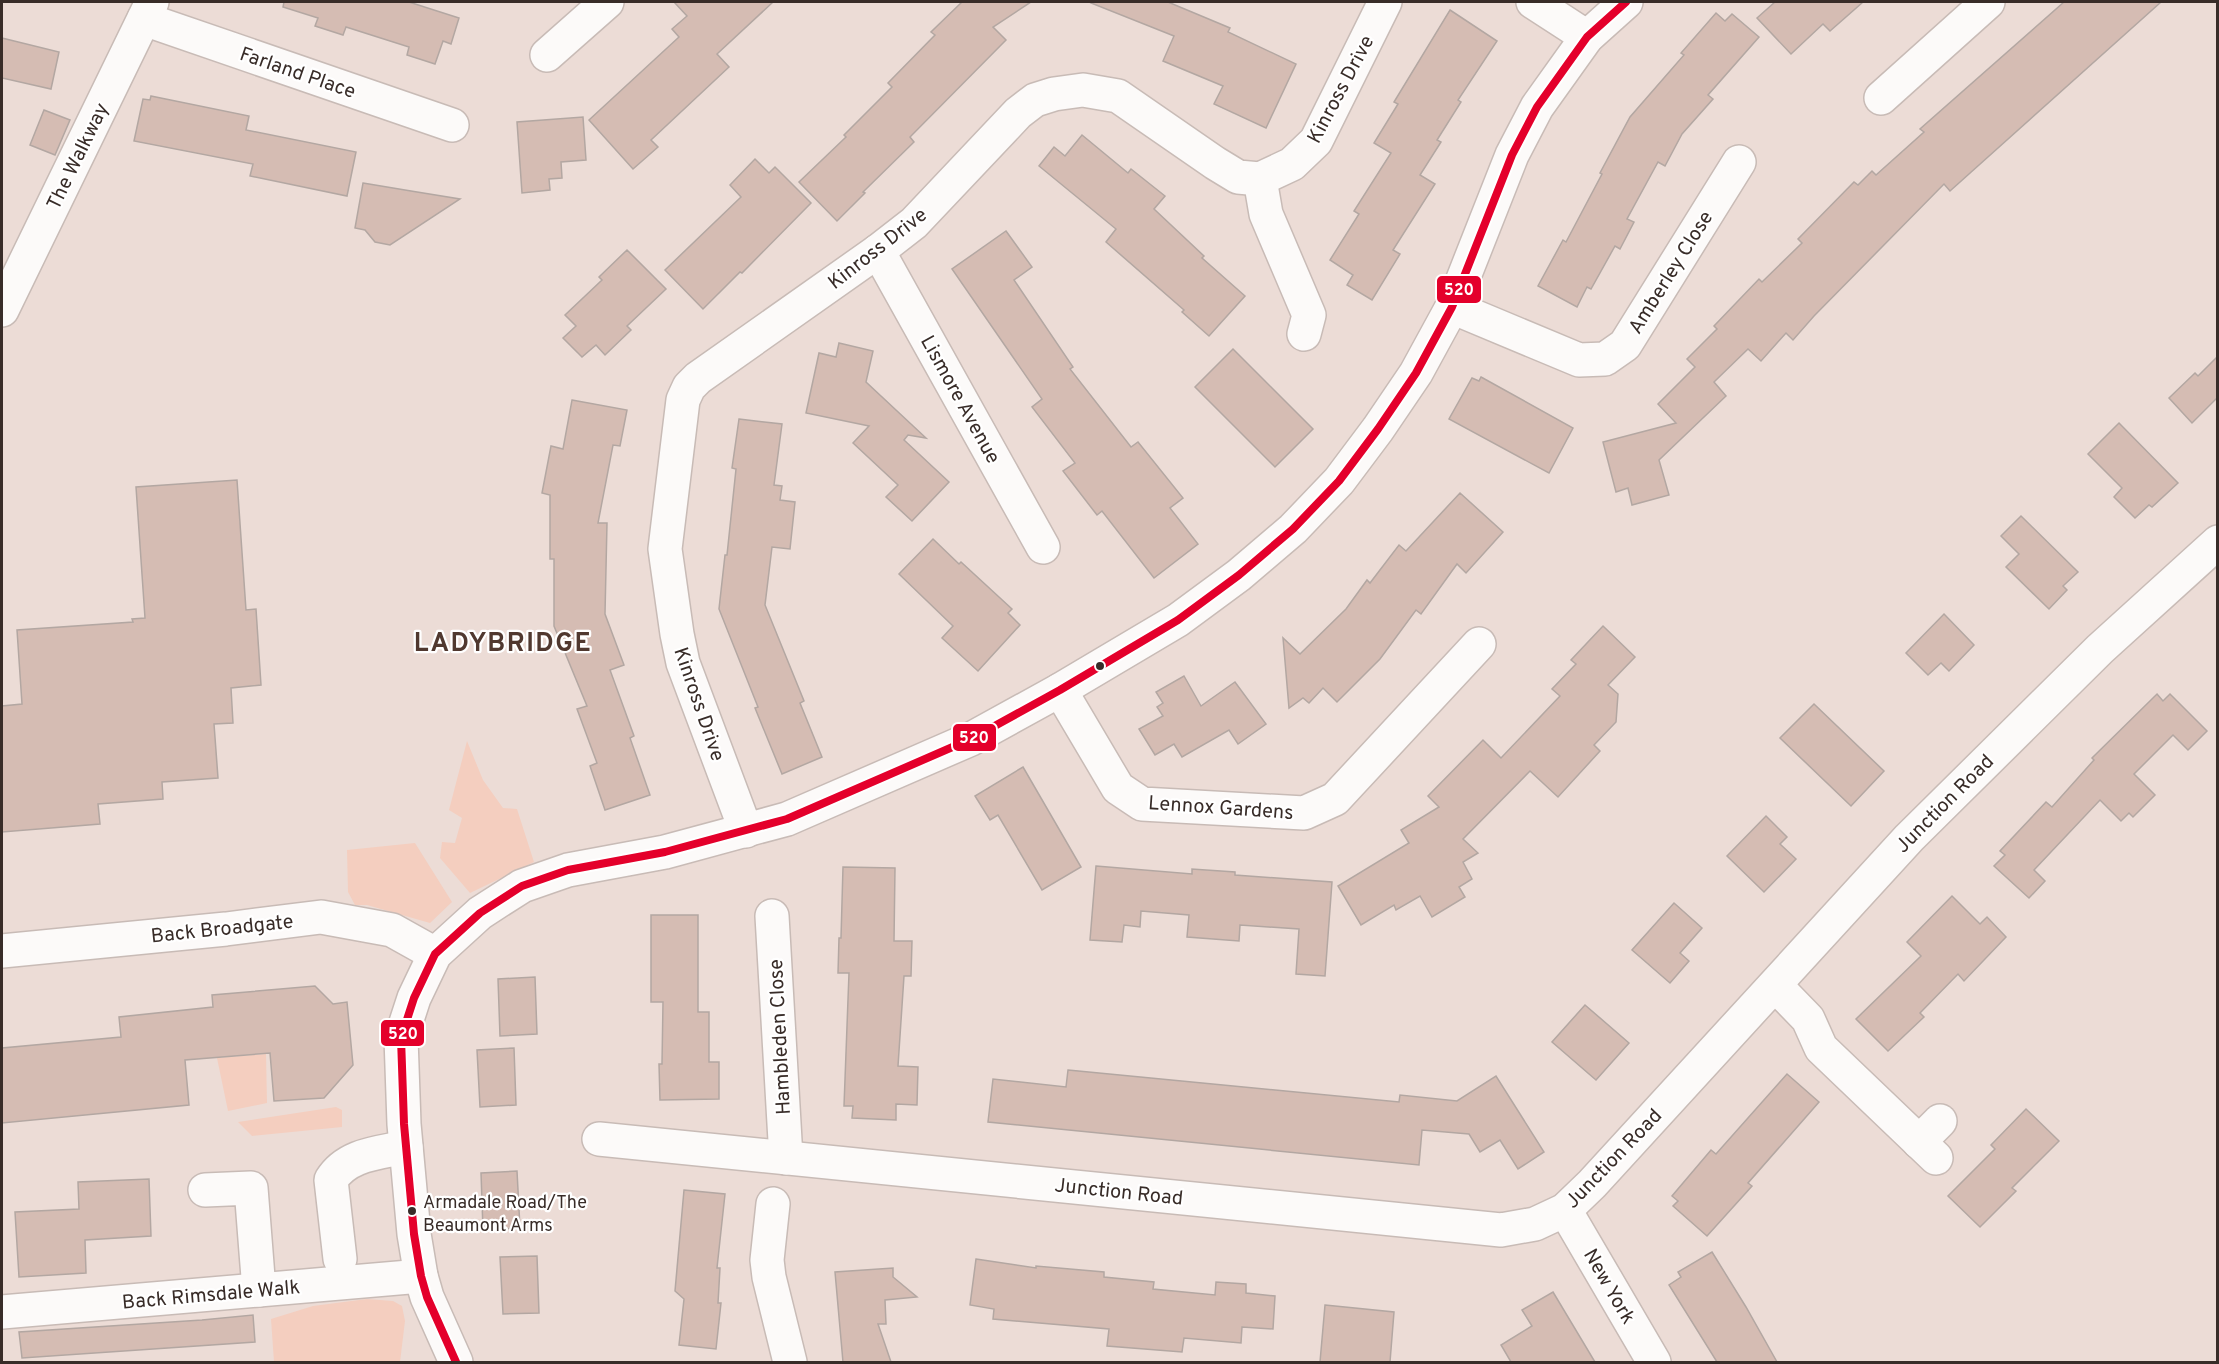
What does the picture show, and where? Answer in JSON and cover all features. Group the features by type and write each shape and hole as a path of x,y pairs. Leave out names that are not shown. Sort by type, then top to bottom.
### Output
{"street":[{"path":"547,55 607,2"},
{"name":"Kinross Drive","path":"746,831 683,663 665,549 683,400 689,387 698,378 914,223 1018,113 1035,100 1054,94 1083,90 1118,96 1238,177 1260,179 1292,164 1316,141 1385,2"},
{"path":"1533,2 1587,37"},
{"path":"456,1362 427,1297 421,1276 414,1234 406,1148 401,1038 414,998 435,954 480,913 522,886 568,870 665,852 787,819 971,740 1178,620 1239,575 1293,529 1339,481 1378,429 1416,372 1452,307 1512,154 1537,107 1587,37 1626,2"},
{"path":"1881,98 1988,2"},
{"name":"Farland Place","path":"148,10 452,125"},
{"name":"The Walkway","path":"2,310 148,10"},
{"name":"Amberley Close","path":"1452,307 1579,360 1605,359 1625,345 1739,162"},
{"path":"1260,179 1266,214 1309,315 1304,334"},
{"name":"Lismore Avenue","path":"878,251 1043,547"},
{"name":"Junction Road","path":"599,1139 1501,1230 1535,1224 1565,1210 1592,1184 1909,838 2100,650 2217,542"},
{"name":"Lennox Gardens","path":"1060,690 1118,789 1142,804 1304,813 1335,799 1479,644"},
{"name":"Hambleden Close","path":"772,915 786,1158"},
{"name":"Back Broadgate","path":"2,951 226,929 321,917 392,930 435,954"},
{"path":"1775,986 1808,1019 1821,1048 1932,1140"},
{"path":"340,1259 331,1180 344,1163 406,1148"},
{"path":"205,1190 251,1188 259,1290"},
{"path":"773,1204 767,1260 790,1362"},
{"name":"New York","path":"1565,1210 1654,1362"},
{"name":"Back Rimsdale Walk","path":"2,1312 421,1276"}],"shaded area":[{"path":"467,741 483,780 503,808 517,809 534,862 470,893 440,858 442,842 455,843 462,818 449,810"},
{"path":"415,843 452,902 430,923 367,905 355,905 348,892 347,850"},
{"path":"266,1054 267,1103 228,1111 217,1058"},
{"path":"336,1107 342,1110 342,1127 252,1136 238,1122"},
{"path":"367,1299 393,1301 402,1306 405,1321 400,1362 274,1362 271,1319 313,1306"}],"building":[{"path":"284,2 409,2 459,18 451,44 443,41 435,64 407,55 409,47 346,27 343,35 315,26 318,18 283,7"},
{"path":"674,2 773,2 717,54 729,67 651,140 658,147 633,169 589,120 679,37 672,29 687,16"},
{"path":"962,2 1031,2 993,27 1006,40 910,137 914,142 837,221 799,182 846,137 844,135 892,87 888,83 935,35 931,32"},
{"path":"1092,2 1168,2 1230,28 1228,32 1296,64 1266,128 1214,104 1223,86 1163,61 1174,36"},
{"path":"1775,2 1863,2 1830,31 1823,24 1791,54 1757,18"},
{"path":"2064,2 2161,2 1950,191 1944,184 1793,340 1786,333 1761,361 1748,349 1714,382 1726,396 1659,460 1669,495 1632,505 1628,488 1616,492 1603,442 1676,423 1658,404 1695,367 1687,359 1717,329 1714,326 1759,279 1762,282 1802,243 1798,239 1854,182 1858,185 1872,171 1876,175 1924,132 1920,129"},
{"path":"1450,10 1497,41 1458,100 1461,102 1437,140 1441,142 1420,175 1435,184 1393,250 1400,254 1372,300 1347,285 1353,275 1330,260 1359,214 1354,211 1391,153 1374,143 1398,104 1394,102"},
{"path":"1716,13 1725,21 1732,14 1759,37 1708,95 1713,99 1682,134 1665,166 1658,162 1627,219 1634,222 1620,249 1615,246 1591,289 1587,287 1577,307 1538,286 1563,240 1566,242 1630,117 1684,55 1681,53"},
{"path":"2,38 59,52 51,89 2,78"},
{"path":"151,96 249,116 246,130 356,152 347,196 250,176 253,164 134,141 143,99 150,100"},
{"path":"44,110 70,120 55,155 30,145"},
{"path":"583,117 586,160 561,162 562,178 549,179 550,190 522,193 517,122"},
{"path":"1082,135 1128,173 1131,169 1165,196 1154,209 1204,256 1202,258 1245,296 1209,336 1182,312 1184,310 1106,242 1116,229 1039,166 1054,147 1065,156"},
{"path":"755,159 769,173 775,167 811,203 703,309 665,270 741,197 730,185"},
{"path":"363,183 460,199 390,245 375,242 365,230 355,228"},
{"path":"1006,231 1032,267 1014,280 1073,367 1070,369 1131,447 1138,442 1183,498 1170,508 1198,544 1154,578 1102,511 1097,515 1063,471 1075,463 1032,407 1042,399 952,269"},
{"path":"627,250 666,289 627,326 631,330 605,355 596,345 582,357 563,338 576,326 565,315 602,280 599,277"},
{"path":"839,343 873,351 866,382 926,438 908,435 904,440 949,482 912,521 886,497 898,485 853,443 869,426 806,413 819,353 836,357"},
{"path":"1233,349 1313,429 1275,467 1195,387"},
{"path":"2217,357 2217,398 2192,423 2169,398 2195,373 2198,376"},
{"path":"1481,377 1573,428 1549,473 1449,419 1472,378 1479,381"},
{"path":"572,400 627,410 620,446 613,445 598,523 607,523 605,614 624,665 610,670 634,736 630,738 650,795 605,810 590,766 597,763 577,709 587,706 554,626 554,559 550,559 550,495 542,493 551,446 563,449"},
{"path":"739,419 782,424 774,485 782,486 780,500 795,502 790,549 772,547 765,605 804,701 800,703 822,757 782,774 719,609 725,555 727,555 736,469 732,468"},
{"path":"2119,423 2178,483 2152,507 2149,505 2135,518 2114,497 2122,488 2088,454"},
{"path":"237,480 246,610 256,609 261,685 231,688 233,723 214,724 218,778 162,782 163,799 98,804 100,824 2,832 2,706 22,704 17,630 133,622 132,619 145,618 136,487"},
{"path":"1460,493 1503,532 1466,573 1457,564 1421,614 1416,610 1380,659 1337,702 1323,688 1309,703 1303,698 1289,708 1283,638 1300,654 1346,609 1367,580 1370,583 1399,545 1406,551"},
{"path":"2021,516 2078,572 2063,586 2067,590 2049,609 2006,567 2019,554 2001,536"},
{"path":"933,539 1012,609 1008,613 1020,625 978,671 942,638 953,626 899,574"},
{"path":"1944,614 1974,645 1949,671 1941,663 1928,675 1906,653"},
{"path":"1603,626 1635,657 1608,685 1618,694 1616,722 1594,745 1600,751 1558,797 1530,771 1463,839 1478,853 1463,862 1472,879 1459,887 1465,897 1432,917 1420,896 1396,910 1394,905 1361,925 1338,886 1409,843 1401,830 1439,807 1428,796 1483,740 1501,758 1560,696 1552,689 1576,664 1571,660"},
{"path":"1184,676 1201,706 1235,682 1266,724 1238,744 1229,730 1182,757 1174,744 1155,755 1139,729 1163,716 1157,707 1163,703 1156,692"},
{"path":"2157,694 2163,701 2170,694 2207,731 2188,750 2173,735 2134,774 2155,795 2133,817 2129,813 2121,821 2100,800 2034,870 2045,881 2029,898 1994,866 2005,855 2000,851 2046,802 2052,807 2094,760 2092,758"},
{"path":"1814,704 1884,771 1851,806 1780,738"},
{"path":"1023,767 1081,867 1042,890 998,815 990,820 975,796"},
{"path":"1766,816 1787,837 1780,844 1796,859 1764,892 1727,856"},
{"path":"1096,866 1192,874 1192,869 1235,872 1235,875 1332,882 1325,976 1296,974 1299,929 1240,925 1239,941 1187,937 1189,915 1141,911 1140,927 1124,925 1122,942 1090,940"},
{"path":"843,867 895,868 894,941 912,941 911,976 904,976 898,1066 918,1067 917,1105 896,1104 896,1120 852,1118 853,1106 844,1106 849,973 838,973"},
{"path":"1952,896 1980,924 1987,917 2006,937 1964,981 1958,974 1920,1013 1924,1017 1888,1051 1856,1019 1921,956 1907,942"},
{"path":"1674,903 1702,928 1680,953 1689,961 1670,983 1632,950"},
{"path":"651,915 698,915 698,1012 709,1012 709,1062 719,1062 719,1099 660,1100 659,1064 662,1064 663,1002 651,1002"},
{"path":"535,977 537,1034 500,1036 498,979"},
{"path":"315,986 333,1004 347,1002 353,1065 324,1098 274,1101 270,1053 185,1060 189,1105 2,1123 2,1048 121,1037 119,1017 213,1007 212,995"},
{"path":"1585,1005 1629,1043 1596,1080 1552,1042"},
{"path":"514,1048 516,1105 480,1107 477,1050"},
{"path":"1068,1070 1399,1102 1400,1095 1457,1101 1496,1076 1544,1152 1518,1169 1500,1140 1480,1152 1469,1134 1422,1130 1419,1165 988,1122 993,1079 1066,1087"},
{"path":"1787,1074 1819,1102 1748,1183 1752,1186 1707,1236 1673,1206 1678,1201 1672,1196 1711,1150 1716,1154"},
{"path":"2026,1109 2059,1141 2012,1188 2016,1191 1980,1227 1948,1196 1995,1149 1991,1145"},
{"path":"517,1171 520,1228 483,1230 481,1173"},
{"path":"149,1179 151,1236 85,1240 86,1273 19,1277 15,1212 79,1209 78,1182"},
{"path":"684,1190 725,1194 717,1268 720,1268 718,1303 721,1303 716,1349 679,1345 684,1299 675,1291"},
{"path":"1712,1252 1777,1362 1717,1362 1669,1285 1681,1277 1678,1272"},
{"path":"537,1256 539,1313 503,1314 500,1257"},
{"path":"976,1259 1036,1268 1036,1266 1104,1272 1104,1277 1154,1282 1153,1289 1215,1295 1216,1282 1246,1284 1246,1293 1275,1296 1273,1329 1242,1327 1241,1343 1184,1338 1182,1352 1107,1346 1109,1329 993,1319 994,1309 970,1305"},
{"path":"893,1268 893,1277 917,1297 885,1300 886,1324 878,1324 891,1362 843,1362 835,1272"},
{"path":"1553,1292 1595,1362 1511,1362 1501,1345 1532,1326 1522,1310"},
{"path":"1325,1305 1394,1312 1390,1362 1320,1362"},
{"path":"253,1315 255,1342 22,1358 19,1332"}],"transit line":[{"name":"520","path":"456,1362 427,1297 421,1276 414,1234 404,1124 401,1038 414,998 435,954 480,913 522,886 568,870 665,852 787,819 971,739 1060,690 1178,620 1239,575 1293,529 1339,481 1416,373 1452,307 1512,155 1537,107 1587,37 1626,2"}],"place":[{"name":"Armadale Road/The Beaumont Arms","path":"412,1211"}],"district":[{"name":"LADYBRIDGE","path":"503,642"}]}
